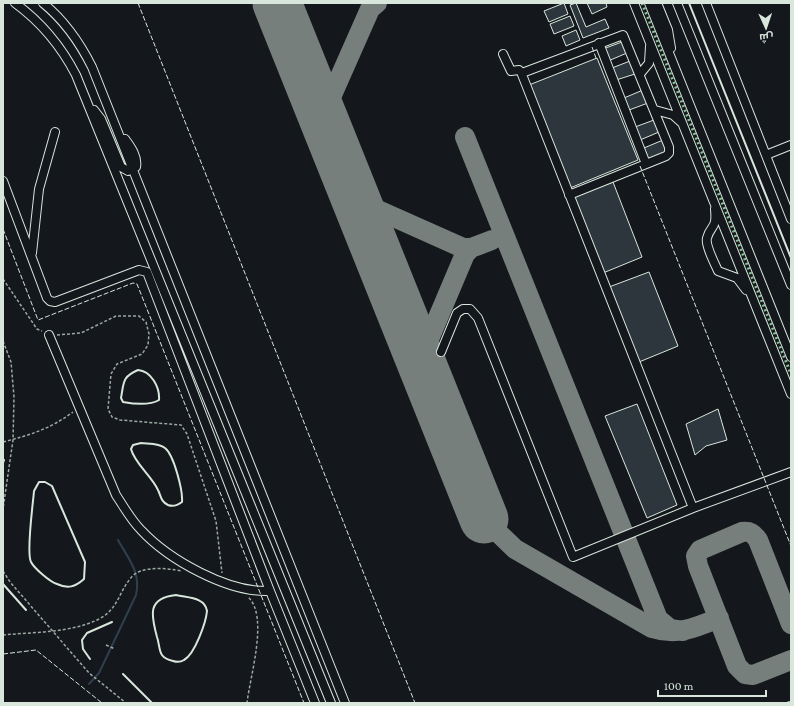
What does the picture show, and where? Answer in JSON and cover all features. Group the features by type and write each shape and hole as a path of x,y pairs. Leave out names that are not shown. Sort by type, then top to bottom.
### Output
{"street":[{"path":"15,3 34,18 58,44 68,58 86,98 331,703"},
{"path":"43,3 60,19 83,49 116,125 345,703"},
{"path":"634,3 684,124 791,394"},
{"path":"649,3 791,357"},
{"path":"678,3 791,285"},
{"path":"706,3 791,219"},
{"path":"659,5 668,30 674,64"},
{"path":"522,73 620,35 625,36 670,151 666,156 569,195"},
{"path":"640,74 649,63 650,42"},
{"path":"599,43 646,164"},
{"path":"503,54 511,71 519,70 522,73 693,508"},
{"path":"86,98 101,119 121,167 128,171 134,170"},
{"path":"654,110 672,115 684,124"},
{"path":"31,256 40,189 55,132"},
{"path":"766,155 791,145"},
{"path":"3,181 47,298 52,302 139,270 147,272 270,591 315,703"},
{"path":"713,198 715,222 707,238 707,244 718,271 739,280 754,302"},
{"path":"441,352 457,313 463,309 470,309 478,318 573,557 693,508 791,472"},
{"path":"49,335 116,495 137,525 157,545 175,558 195,569 223,581 261,591 270,591"}],"path":[{"path":"3,279 37,329 49,335 81,333 116,316 139,316 146,322 149,334 148,345 142,354 117,364 111,374 108,409 112,417 120,420 181,425 187,434 216,521 223,581"},
{"path":"3,341 11,362 14,397 13,440 3,509"},
{"path":"3,442 41,432 58,423 79,407"},
{"path":"3,635 74,627 98,619 111,611 130,578 141,571 157,569 184,572"},
{"path":"3,571 10,582 90,673 100,683 126,703"},
{"path":"246,595 251,599 258,615 259,633 247,703"},
{"path":"106,644 115,649"}],"building":[{"path":"564,3 568,14 549,22 544,11"},
{"path":"576,3 586,27 605,19 609,28 583,38 570,5"},
{"path":"587,3 606,3 607,7 592,14"},
{"path":"570,16 574,26 554,34 550,24"},
{"path":"576,30 580,40 566,46 562,36"},
{"path":"622,42 627,53 608,61 603,49"},
{"path":"597,58 638,160 570,188 529,85"},
{"path":"630,61 635,74 616,80 612,68"},
{"path":"643,90 648,103 629,110 624,98"},
{"path":"654,120 659,132 640,140 635,127"},
{"path":"663,140 668,153 649,160 644,148"},
{"path":"613,182 642,257 603,273 573,197"},
{"path":"649,272 678,346 639,362 609,287"},
{"path":"637,404 677,505 647,518 605,416"},
{"path":"718,409 727,440 706,446 695,455 686,424"}],"waterway":[{"path":"89,684 99,673 136,595 137,580 133,566 118,540"}],"taxiway":[{"path":"329,134 327,117 328,104 370,9 377,3"},
{"path":"465,137 658,619 670,629 683,631"},
{"path":"354,194 365,204 463,248 471,248 465,254 424,351 422,366"},
{"path":"471,248 492,240"},
{"path":"484,519 515,549 652,628 670,631 686,630 719,618"},
{"path":"791,624 758,540 753,534 749,532 742,532 700,550 696,556 698,566 737,666 745,674 753,675 791,660"}],"runway":[{"path":"277,3 484,519"}],"hedge":[{"path":"642,3 791,374"}],"fence":[{"path":"138,3 415,703"},
{"path":"592,47 596,58"},
{"path":"640,166 791,546"},
{"path":"3,229 38,320 133,283 137,284 304,703"},
{"path":"3,654 36,650 102,703"},
{"path":"785,703 791,701"}],"wall":[{"path":"689,3 791,258"},
{"path":"138,370 147,373 154,380 158,390 159,400 146,404 123,402 121,398 123,384 129,375 138,370"},
{"path":"141,443 160,445 168,452 175,465 182,502 170,506 163,501 155,485 139,465 131,449 133,445 141,443"},
{"path":"39,482 45,482 52,486 85,562 84,579 78,584 68,587 54,583 35,568 31,562 29,549 31,517 34,491 39,482"},
{"path":"3,584 26,610"},
{"path":"176,595 195,599 203,603 206,606 207,611 205,622 196,645 188,657 183,661 178,662 167,659 161,653 153,622 153,609 156,604 160,600 176,595"},
{"path":"90,659 83,649 82,640 87,633 112,622"},
{"path":"123,674 152,703"}]}
